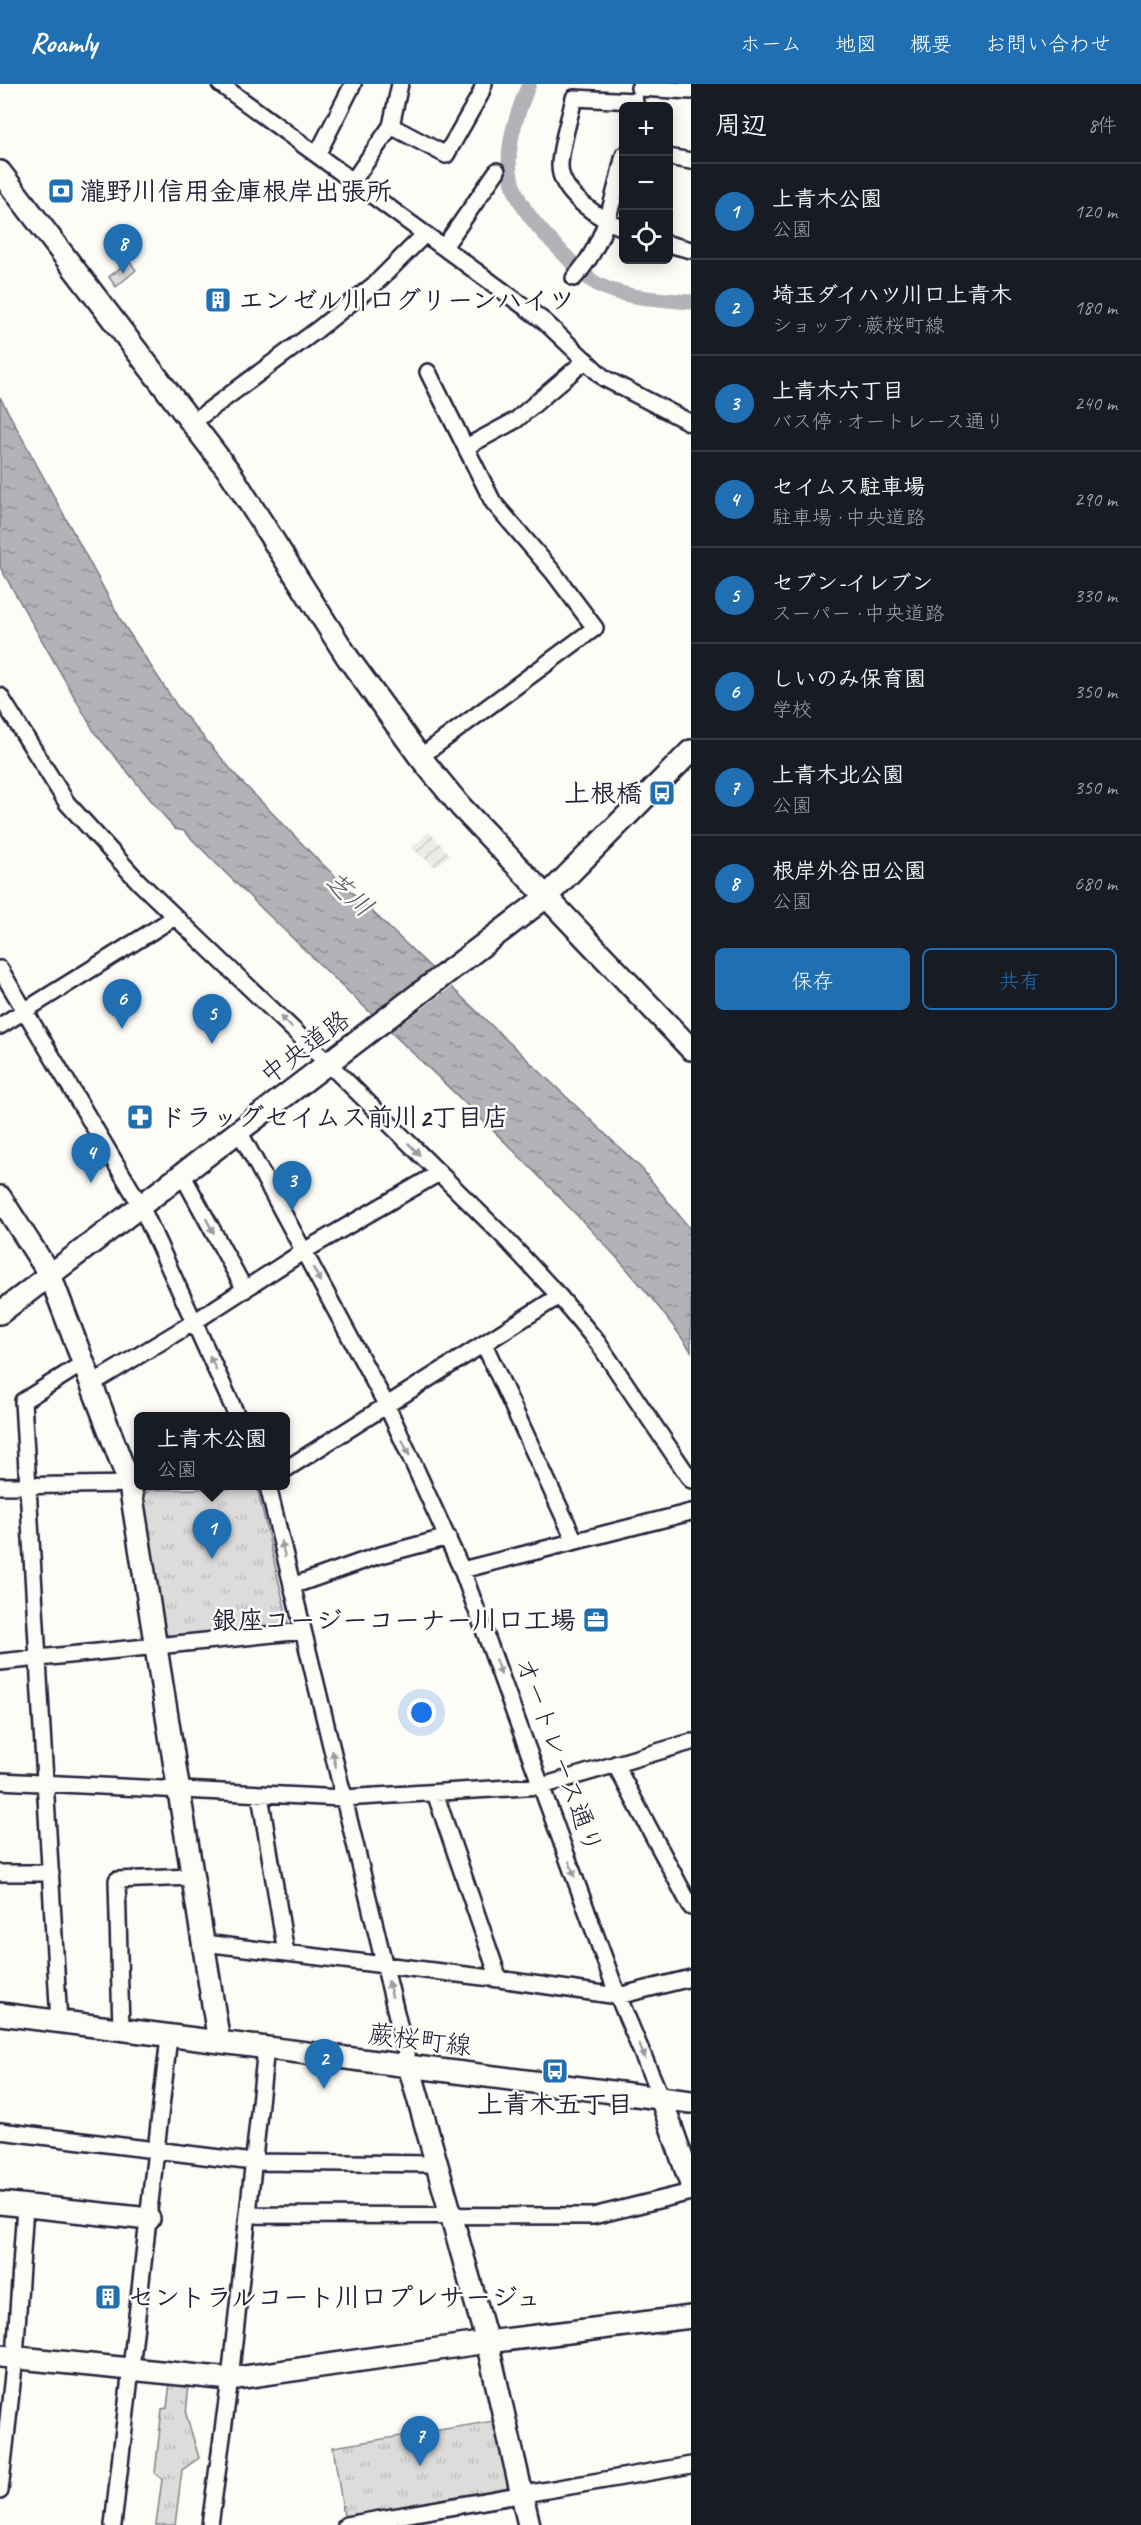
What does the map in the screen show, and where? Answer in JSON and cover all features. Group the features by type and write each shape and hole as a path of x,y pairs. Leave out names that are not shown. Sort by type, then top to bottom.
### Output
{"street":[{"path":"220,84 544,321 604,378 691,423"},
{"path":"317,155 353,84"},
{"path":"353,181 391,126 400,84"},
{"path":"391,126 446,155 484,84"},
{"path":"619,226 608,223 585,207 566,184 560,168 574,98 691,92"},
{"path":"574,278 587,264 608,223 624,156"},
{"path":"673,158 691,161"},
{"path":"444,247 497,171"},
{"path":"0,172 193,422 266,525 348,658 420,757 461,807 691,1049"},
{"path":"193,422 376,283 424,234"},
{"path":"673,245 691,250"},
{"path":"466,447 516,420 586,360"},
{"path":"420,757 595,628 553,572 493,502 428,372"},
{"path":"0,696 68,803 139,882 336,1057 439,1173 503,1236 559,1296 598,1343 691,1480"},
{"name":"中央道路","path":"0,1313 546,897 689,757"},
{"path":"0,1026 176,917"},
{"path":"0,969 141,1206 235,1412"},
{"name":"オートレース通り","path":"239,1131 387,1406 448,1537 618,1996 661,2098 691,2184"},
{"path":"93,1383 194,1322 304,1251 439,1173"},
{"path":"182,1174 244,1290"},
{"path":"0,1197 50,1275 134,1484 0,1486"},
{"path":"290,1466 559,1296"},
{"path":"484,1344 575,1541"},
{"path":"59,2022 30,1486 23,1401 85,1362"},
{"path":"135,1490 154,1645 219,2042"},
{"path":"269,1490 409,2066 487,2342 529,2525"},
{"path":"462,1570 691,1512"},
{"path":"292,1586 377,1556 448,1537"},
{"path":"0,1662 303,1631"},
{"path":"0,1781 343,1798 542,1786 690,1745"},
{"path":"615,1764 691,1907"},
{"path":"435,1792 499,1979"},
{"path":"260,1795 286,1953"},
{"path":"0,1873 51,1873"},
{"path":"121,2030 117,1880 192,1877"},
{"path":"204,1943 618,1996 691,1978"},
{"name":"蕨桜町線","path":"0,2014 691,2102"},
{"path":"113,2525 169,2037"},
{"path":"210,2525 230,2379 266,2048"},
{"path":"0,2131 254,2162 437,2164"},
{"path":"248,2215 593,2216 691,2192"},
{"path":"0,2203 149,2219"},
{"path":"0,2491 7,2357 25,2206"},
{"path":"7,2357 230,2379 487,2342 691,2317"},
{"path":"346,2525 691,2465"}],"shaded area":[{"path":"429,832 450,855 436,867 411,848"}],"green space":[{"path":"129,261 136,270 116,287 109,277"},
{"path":"150,1490 258,1491 288,1622 282,1626 171,1637 162,1631 141,1497"},
{"path":"170,2382 189,2384 186,2414 199,2458 182,2470 175,2525 156,2525 162,2479 155,2474 162,2409 167,2408"},
{"path":"494,2421 508,2485 505,2491 344,2516 333,2447"}],"water":[{"name":"芝川","path":"0,397 122,622 177,706 240,780 314,856 642,1169 691,1230 691,1351 631,1274 566,1203 184,831 175,829 95,733 0,567"}],"pier":[{"path":"434,966 454,985 389,1033 370,1016"}],"waterway":[{"path":"529,84 513,132 509,153 510,172 515,190 524,208 538,227 578,269 601,286 622,294 691,302"}],"place":[{"name":"瀧野川信用金庫根岸出張所","path":"61,191"},
{"name":"根岸外谷田公園","path":"123,274"},
{"name":"エンゼル川口グリーンハイツ","path":"218,300"},
{"name":"上根橋","path":"662,793"},
{"name":"しいのみ保育園","path":"122,1029"},
{"name":"セブン-イレブン","path":"212,1044"},
{"name":"ドラッグセイムス前川2丁目店","path":"140,1117"},
{"name":"セイムス駐車場","path":"91,1183"},
{"name":"上青木六丁目","path":"292,1211"},
{"name":"上青木公園","path":"212,1559"},
{"name":"銀座コージーコーナー川口工場","path":"596,1620"},
{"name":"上青木五丁目","path":"555,2071"},
{"name":"埼玉ダイハツ川口上青木","path":"324,2089"},
{"name":"セントラルコート川口プレサージュ","path":"108,2297"},
{"name":"上青木北公園","path":"420,2466"}]}
